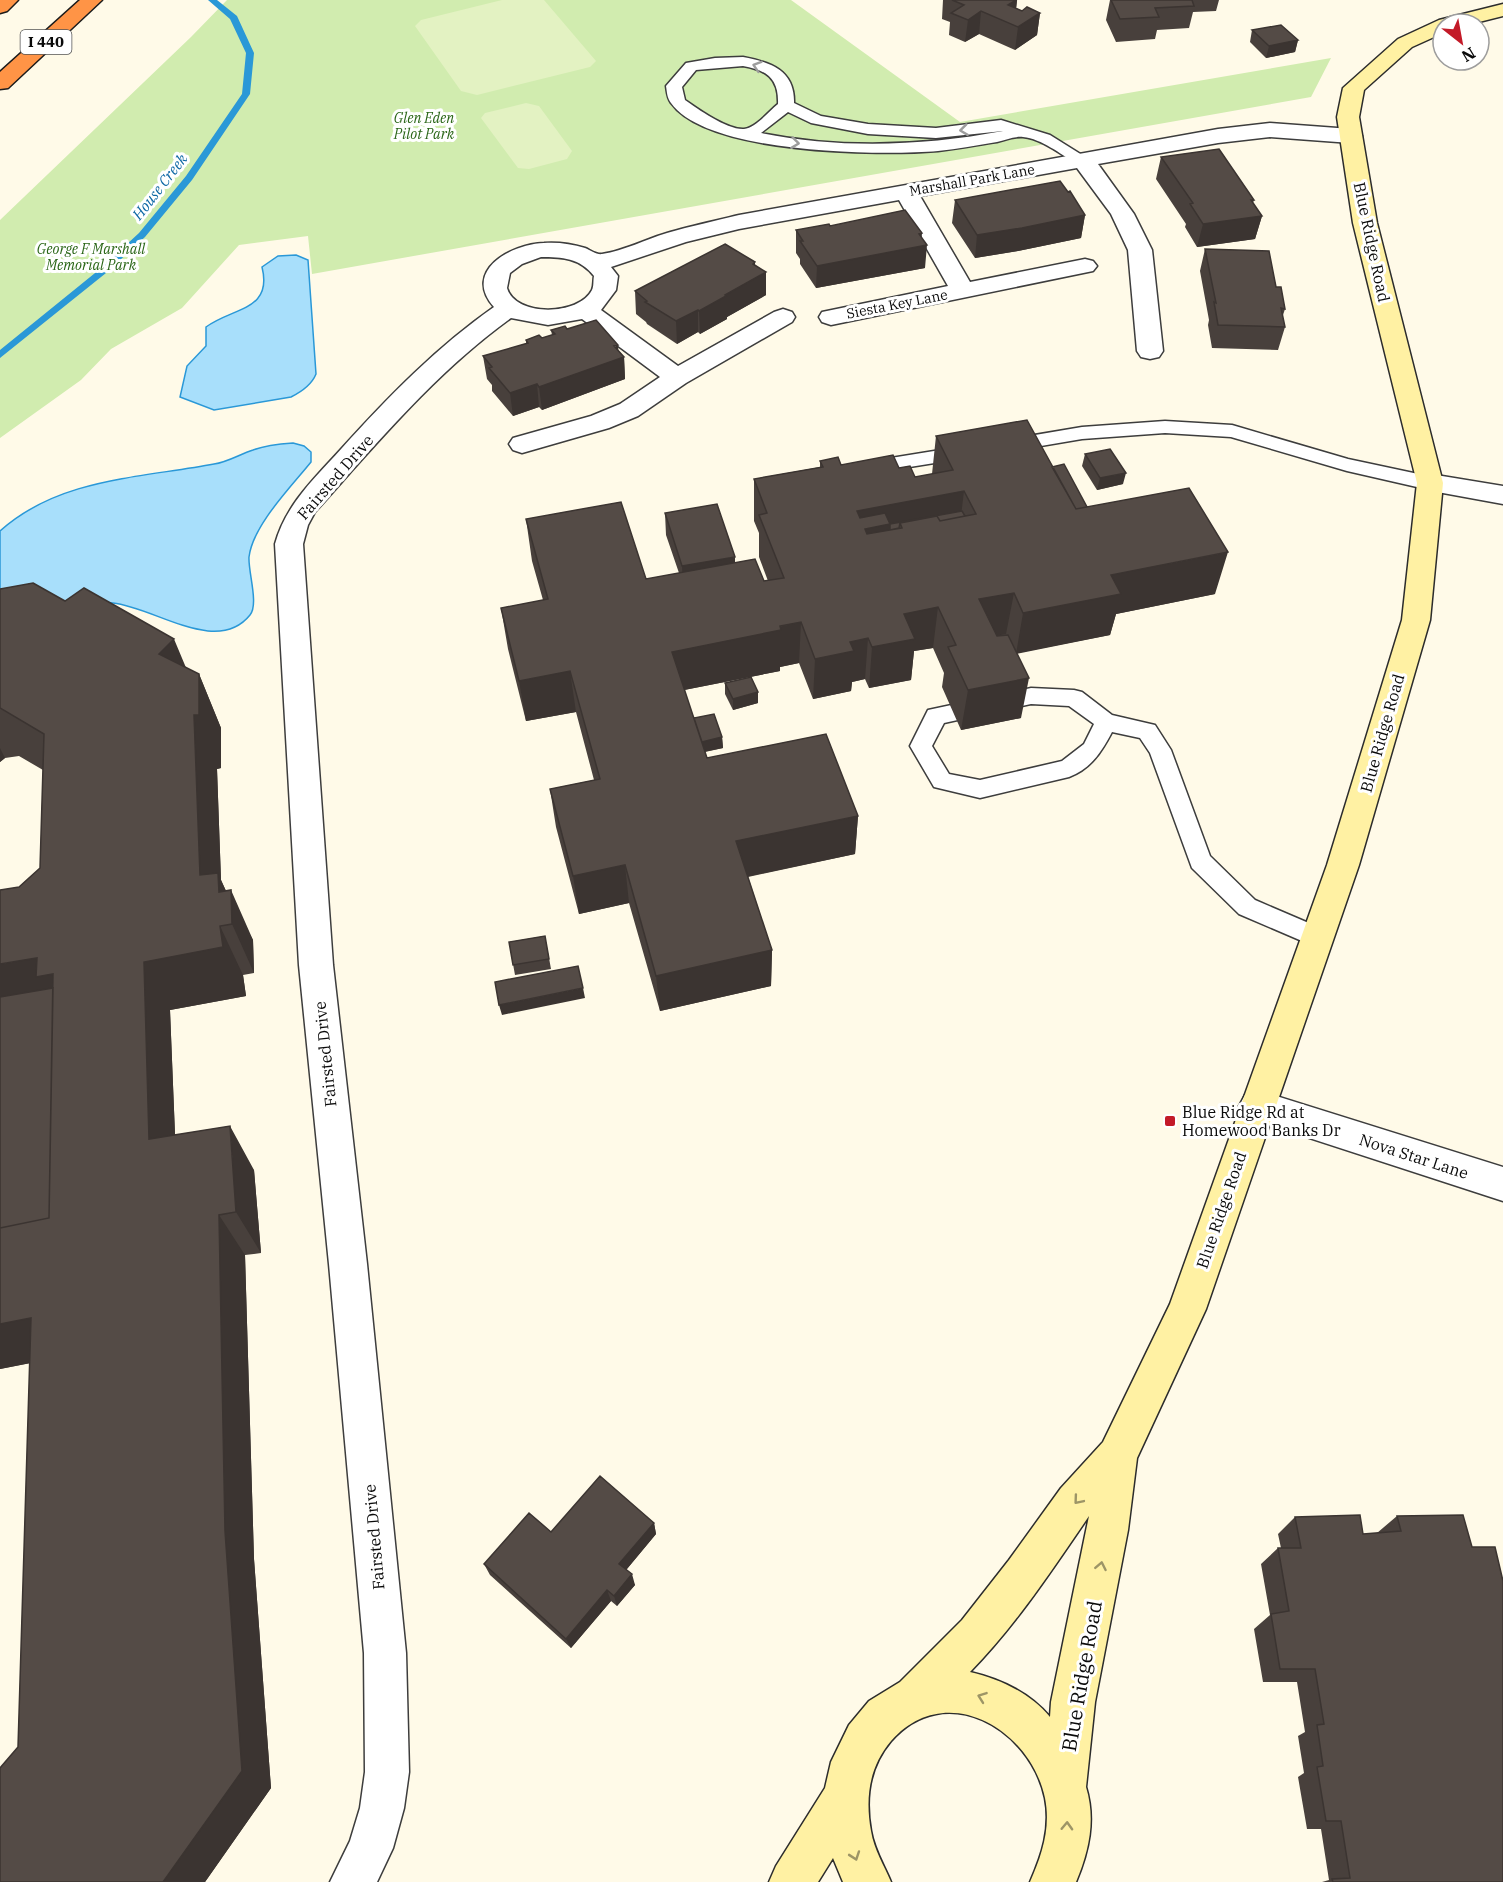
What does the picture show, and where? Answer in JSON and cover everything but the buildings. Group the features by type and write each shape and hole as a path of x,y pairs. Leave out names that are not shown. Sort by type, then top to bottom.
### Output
{"highway":[{"path":"0,7 8,0"},
{"name":"I 440","path":"0,83 92,0"}],"main road":[{"name":"Blue Ridge Road","path":"916,1696 977,1635 1024,1575 1075,1502 1117,1456 1186,1309 1343,865 1416,620 1430,483 1365,223 1348,117 1354,88 1405,44 1431,31"},
{"name":"Blue Ridge Road","path":"1064,1789 1073,1702 1108,1530 1117,1456"},
{"path":"868,1882 859,1867 847,1832 845,1797 852,1763 867,1734 889,1710 916,1696 946,1690 977,1694 1005,1707 1031,1727 1051,1755 1064,1789 1069,1824 1064,1859 1053,1882"},
{"path":"792,1882 845,1797"}],"street":[{"name":"Marshall Park Lane","path":"598,263 705,229 1218,136 1269,130 1351,136"},
{"path":"1082,160 1105,187 1135,235 1140,250 1150,351"},
{"name":"Siesta Key Lane","path":"906,192 963,291"},
{"path":"541,250 562,250 582,254 598,263 606,276 604,291 592,304 573,314 549,318 525,315 509,308 496,297 494,286 497,274 506,264 520,256 541,250"},
{"name":"Siesta Key Lane","path":"831,317 1085,266"},
{"name":"Fairsted Drive","path":"353,1882 370,1848 382,1808 387,1772 385,1653 348,1264 316,965 289,544 294,525 305,506 418,383 465,339 509,308"},
{"path":"584,309 677,377"},
{"path":"522,444 600,422 629,410 677,377 783,316"},
{"path":"1430,483 1503,495"},
{"name":"Nova Star Lane","path":"1257,1106 1503,1184"}],"lane":[{"path":"743,135 760,128 786,105 786,88 775,73 754,64 726,60 691,66 674,86 677,101 696,116 743,135 823,147 868,148 939,146 1021,132"},
{"path":"786,105 817,120 868,129 936,134 1001,125 1050,141 1082,160"},
{"path":"843,471 1082,433 1165,427 1232,431 1347,465 1430,483"},
{"path":"1106,722 1092,750 1070,768 980,789 942,781 921,746 936,716 1031,696 1074,698 1106,722 1147,731 1160,750 1200,861 1247,907 1317,937"}],"green space":[{"name":"Glen Eden Pilot Park","path":"227,0 791,0 960,122 1331,58 1311,97 312,274 308,236 239,245 182,308 111,349 81,380 0,438 0,220"},
{"path":"502,0 544,0 596,61 590,67 477,95 461,91 415,26 421,20"},
{"path":"526,103 539,106 572,151 567,159 529,169 518,168 481,118 485,113"}],"water":[{"path":"296,255 308,260 316,374 312,381 291,397 214,410 180,397 187,366 206,346 206,327 256,300 262,292 264,281 262,267 278,256"},
{"path":"293,443 304,446 311,452 311,462 265,519 252,545 249,563 254,603 250,615 236,626 220,631 203,630 184,626 129,606 99,602 56,604 0,612 0,531 23,513 74,490 101,483 219,463 263,447"}],"waterway":[{"name":"House Creek","path":"0,355 103,271 142,235 189,178 246,94 250,53 234,18 212,0"}],"place":[{"name":"Blue Ridge Rd at Homewood Banks Dr","path":"1170,1121"}],"park label":[{"name":"George F Marshall Memorial Park","path":"91,258"}]}
